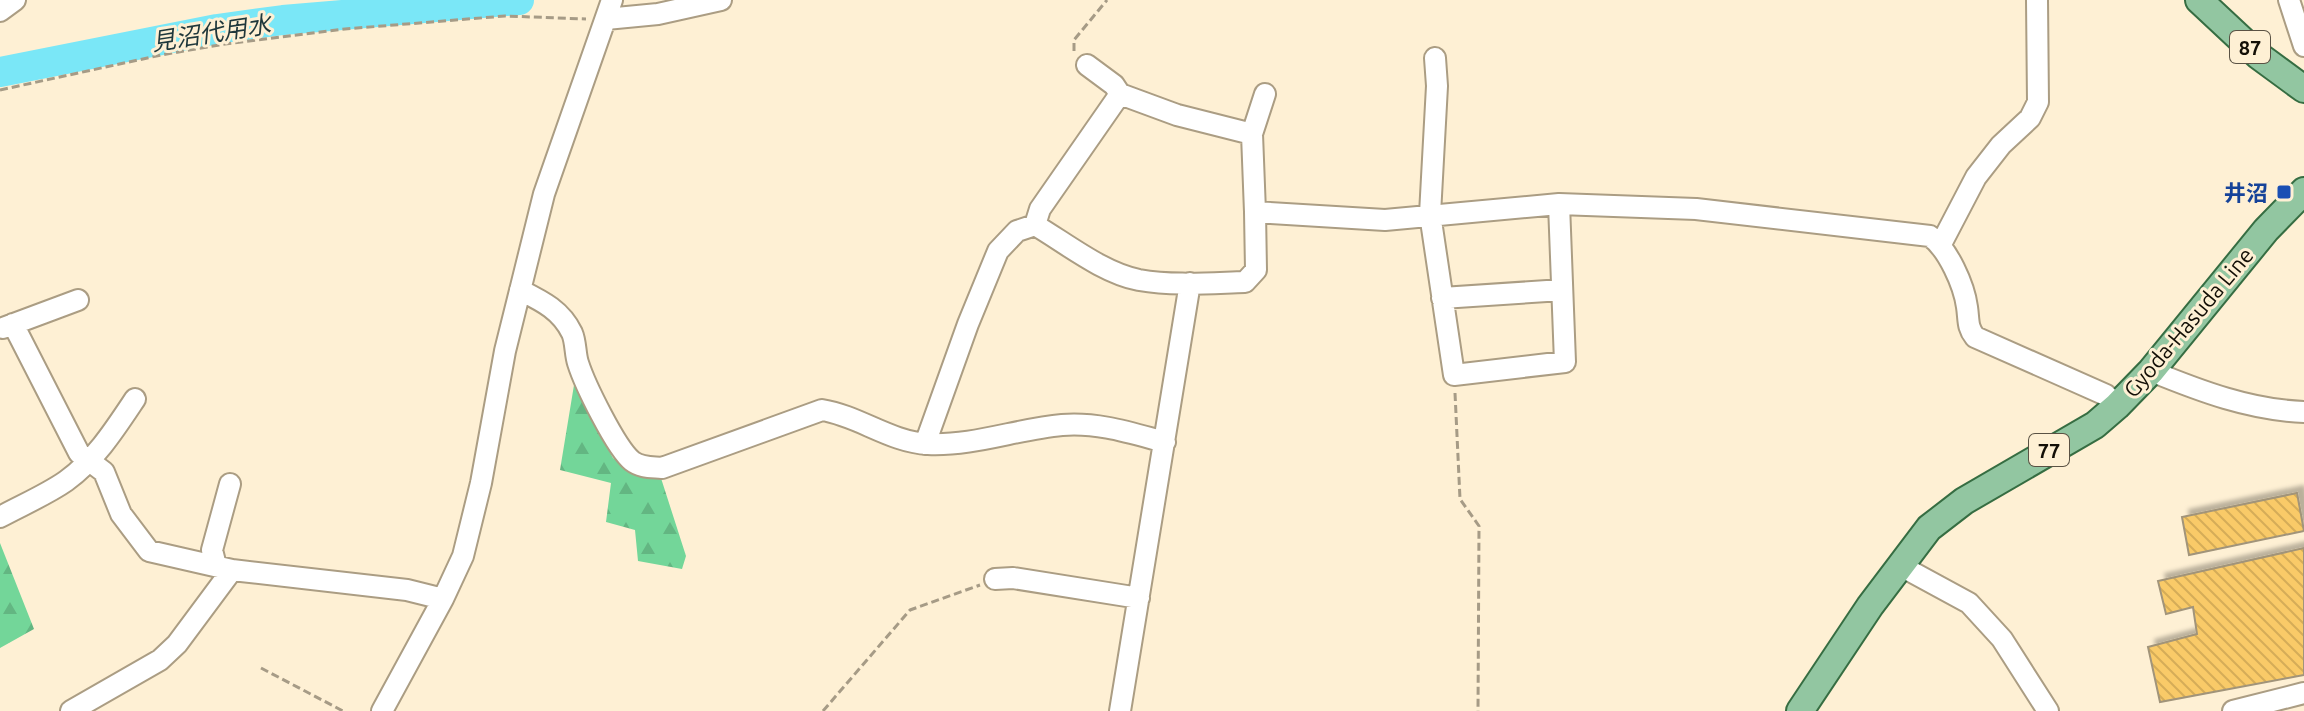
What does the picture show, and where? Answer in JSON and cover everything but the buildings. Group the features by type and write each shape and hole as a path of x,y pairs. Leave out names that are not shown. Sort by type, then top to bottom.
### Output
{"main road":[{"name":"87","path":"2199,0 2259,56 2304,89"},
{"name":"Gyoda-Hasuda Line","path":"1800,711 1899,565 1929,528 1964,501 2095,425 2117,406 2151,371 2266,230 2304,191"}],"street":[{"path":"0,11 15,0"},
{"path":"382,711 463,556 505,351 544,194 608,11 658,14 721,0"},
{"path":"1941,244 1976,177 2001,145 2030,118 2038,102 2037,0"},
{"path":"2289,0 2304,46"},
{"path":"1435,58 1437,86 1430,214 1454,375 1565,362 1559,204"},
{"path":"1087,65 1114,85 1120,94 1177,115 1252,134"},
{"path":"1035,225 1040,209 1120,94"},
{"path":"925,444 998,251 1017,231 1035,225 1115,272 1139,280 1245,282 1256,270 1252,134 1265,94"},
{"path":"1255,212 1385,220 1559,204 1696,209 1930,236 1941,244 1948,255 1967,305 1968,328 1975,337 2106,395 2117,406"},
{"path":"1120,711 1190,283"},
{"path":"520,290 550,305 573,334 577,361 592,399 631,461 643,467 662,468 822,410 843,414 883,433 925,444 991,439 1062,425 1100,425 1165,442"},
{"path":"1442,298 1562,290"},
{"path":"78,300 7,327 79,453 104,472 121,514 149,551 224,568 407,590 443,599"},
{"path":"2151,371 2248,405 2304,412"},
{"path":"0,517 65,482 90,461 135,399"},
{"path":"224,568 212,550 230,484"},
{"path":"1899,565 1969,603 2002,639 2048,711"},
{"path":"71,711 160,660 177,644 224,568"},
{"path":"995,579 1013,578 1139,598"},
{"path":"2233,711 2304,693"}],"path":[{"path":"1087,65 1074,52 1074,40 1107,0"},
{"path":"0,90 213,46 345,29 608,11"},
{"path":"1454,375 1460,499 1479,526 1478,711"},
{"path":"823,711 910,610 995,579"},
{"path":"261,668 343,711"}],"green space":[{"path":"574,385 613,458 639,473 660,475 686,556 682,569 638,561 635,530 606,522 611,483 560,470"},
{"path":"0,543 34,629 0,648"}],"waterway":[{"name":"見沼代用水","path":"0,72 217,29 283,20 519,0"}],"place":[{"name":"井沼","path":"2284,192"}]}
